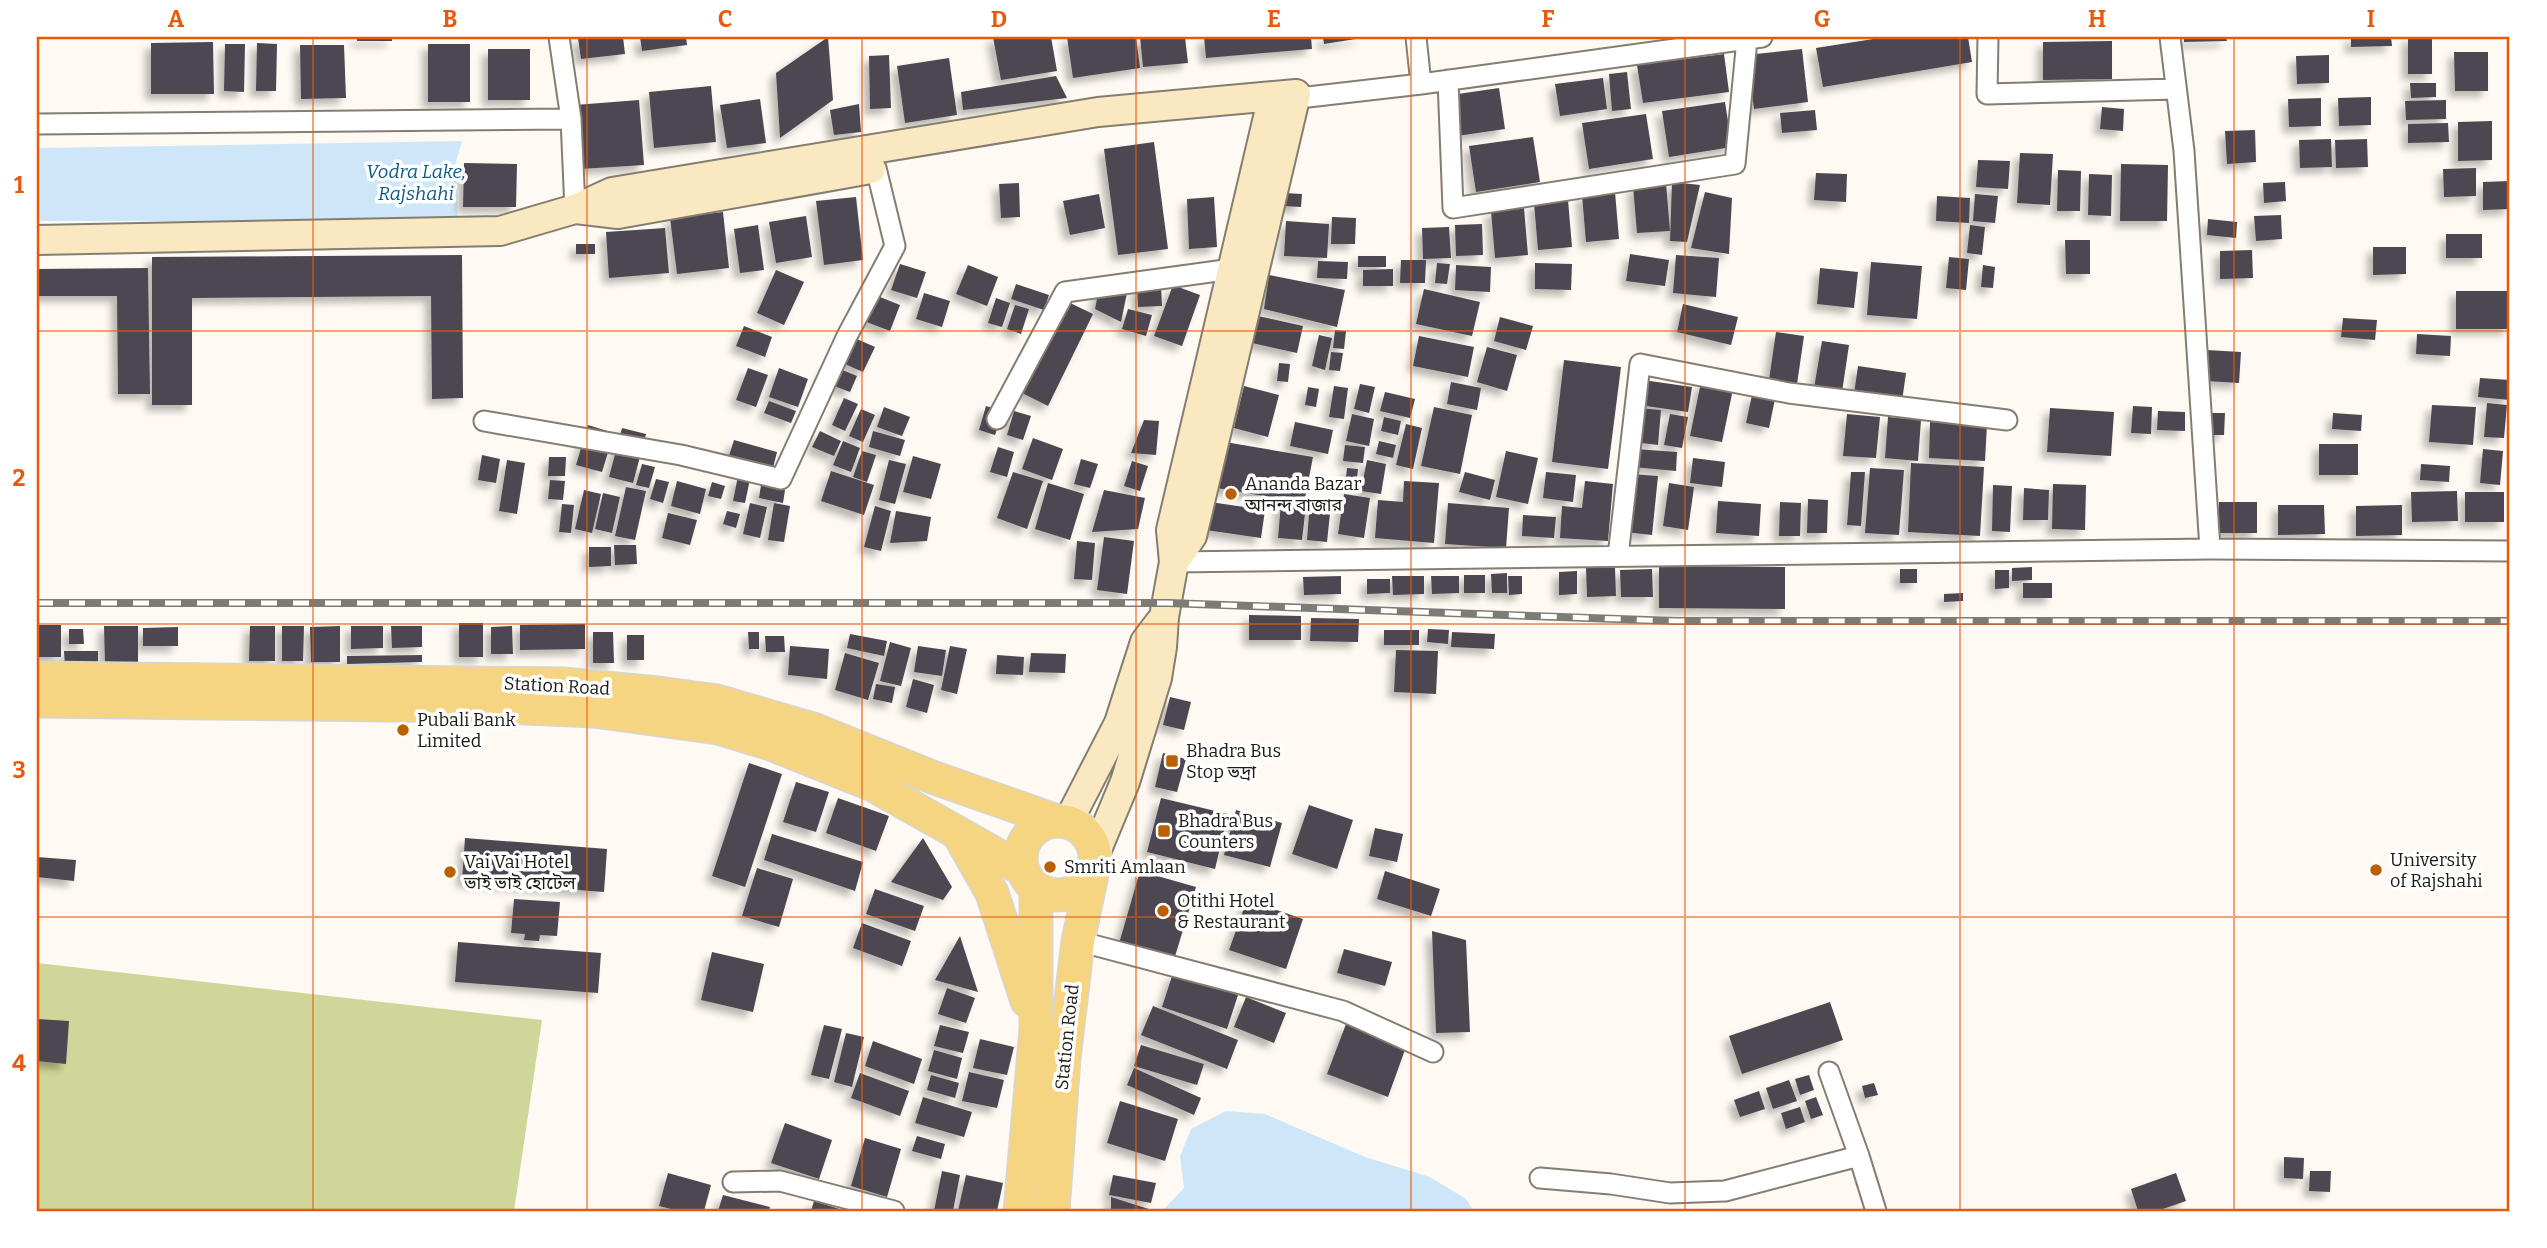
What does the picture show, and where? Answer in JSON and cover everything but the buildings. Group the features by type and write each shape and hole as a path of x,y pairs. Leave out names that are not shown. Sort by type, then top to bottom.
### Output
{"main road":[{"path":"575,209 618,214 1098,129 1288,101"},
{"path":"37,240 500,231 575,209 612,192 1098,112 1288,101"},
{"path":"1094,859 1086,834 1062,821 1035,828 1025,840 1021,851 1029,878 1047,894 1071,893 1082,886 1090,877 1094,859 1125,782 1157,678 1174,562 1171,530 1232,269 1288,101"},
{"path":"1174,562 1192,536 1288,101"},
{"path":"1062,821 1119,723 1145,642 1164,617"},
{"name":"Station Road","path":"37,677 563,684 718,701 813,729 932,776 1062,821"},
{"name":"Station Road","path":"37,701 481,706 594,711 718,728 771,744 873,785 957,831 1029,878 1036,1029 1020,1211"},
{"path":"957,831 992,893 1036,1029"},
{"name":"Station Road","path":"1053,1211 1063,1058 1078,941 1094,859"}],"street":[{"path":"559,37 571,119 575,209"},
{"path":"1416,37 1421,84"},
{"path":"1988,37 1987,94 2176,89"},
{"path":"2170,37 2184,151 2210,549"},
{"path":"1288,101 1754,38 1735,164 1453,208 1448,80"},
{"path":"37,124 571,119"},
{"path":"484,421 681,455 781,479 847,336 895,246 876,168"},
{"path":"997,419 1065,292 1232,269"},
{"path":"1618,556 1640,364 1789,393 2007,420"},
{"path":"1174,562 2210,549 2510,551"},
{"path":"1078,941 1343,1011 1433,1052"},
{"path":"1829,1072 1876,1211"},
{"path":"1540,1178 1611,1184 1670,1193 1725,1191 1859,1156"},
{"path":"733,1182 780,1181 894,1211"}],"green space":[{"path":"37,963 542,1020 514,1211 37,1211"}],"water":[{"name":"Vodra Lake, Rajshahi","path":"462,141 455,165 458,221 37,221 37,148"},
{"path":"1226,1111 1265,1114 1365,1157 1430,1177 1466,1199 1474,1211 1162,1211 1184,1188 1180,1156 1191,1129"}],"railway":[{"path":"37,603 1168,603 1675,621 2510,621"}],"place":[{"name":"Ananda Bazar আনন্দ বাজার","path":"1231,494"},
{"name":"Pubali Bank Limited","path":"403,730"},
{"name":"Bhadra Bus Stop ভদ্রা","path":"1172,761"},
{"name":"Bhadra Bus Counters","path":"1164,831"},
{"name":"Smriti Amlaan","path":"1050,867"},
{"name":"University of Rajshahi","path":"2376,870"},
{"name":"Vai Vai Hotel ভাই ভাই হোটেল","path":"450,872"},
{"name":"Otithi Hotel & Restaurant","path":"1163,911"}]}
